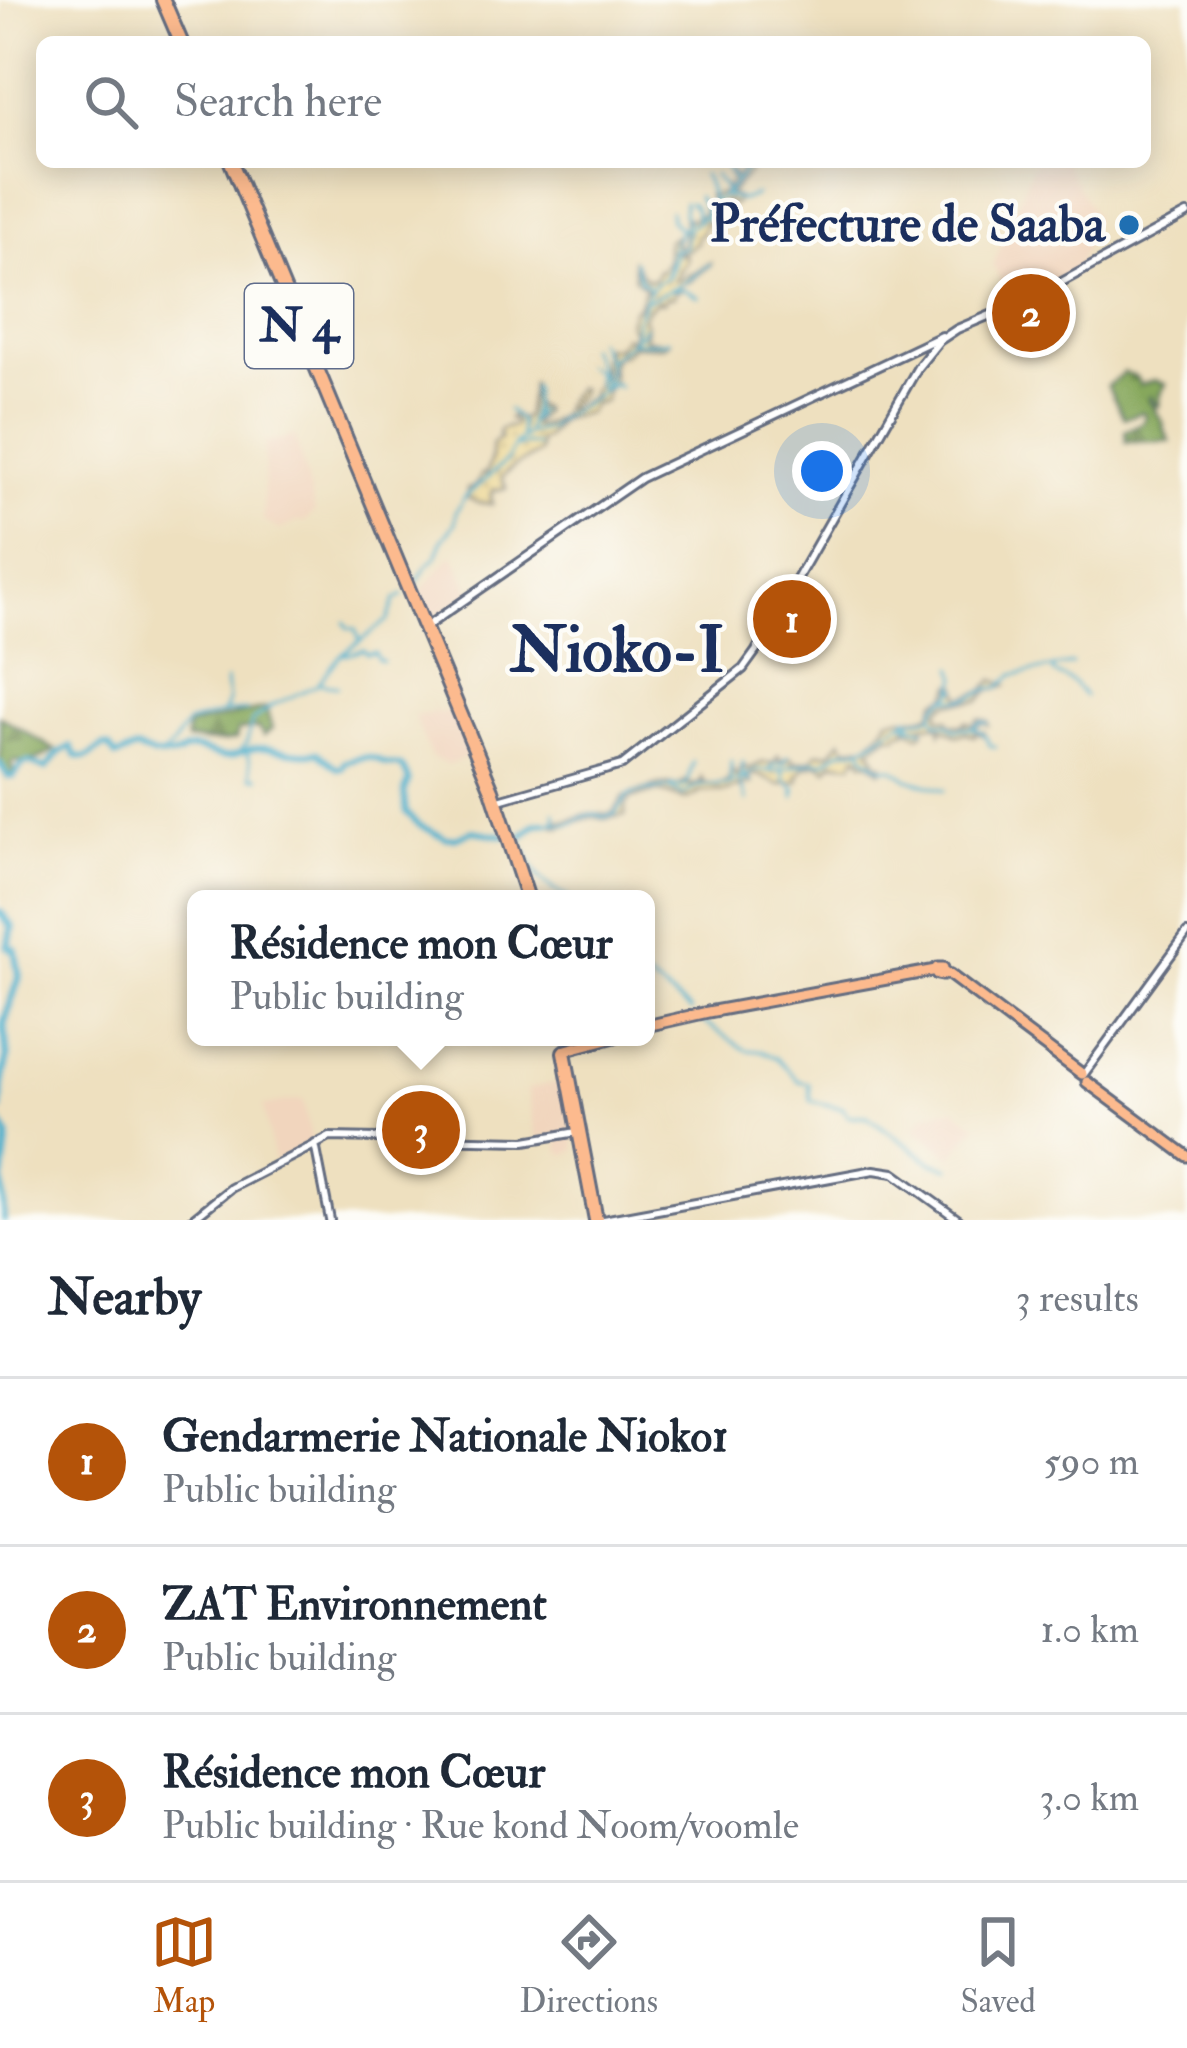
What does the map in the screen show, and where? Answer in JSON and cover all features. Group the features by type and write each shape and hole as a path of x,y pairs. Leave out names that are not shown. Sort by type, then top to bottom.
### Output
{"highway":[{"path":"163,0 178,36"},
{"name":"N 4","path":"234,168 496,799 526,890"},
{"path":"562,1046 597,1220"}],"main road":[{"path":"655,1026 939,972 1187,1154"}],"street":[{"path":"426,629 643,480 1013,309 1187,214"},
{"path":"426,629 641,478 1058,285"},
{"path":"496,799 623,766 747,667 919,369 951,333"},
{"path":"1085,1077 1187,935"},
{"path":"191,1220 231,1188 333,1137 525,1141 578,1132"},
{"path":"315,1144 330,1220"},
{"path":"597,1220 868,1170 894,1173 959,1220"}],"shaded area":[{"path":"1032,168 1067,168 1095,217 1077,264 1085,261 1082,268 1015,303 1009,300 993,265"},
{"path":"295,435 315,511 304,522 279,530 263,520 265,444"},
{"path":"453,554 471,592 428,622 418,594"},
{"path":"431,698 435,713 454,711 473,755 448,765 431,757 414,716 433,713"},
{"path":"562,1081 576,1150 565,1155 556,1135 536,1138 527,1089"},
{"path":"303,1099 312,1141 274,1162 263,1106"},
{"path":"955,1108 977,1125 952,1157 914,1128 925,1114"}],"green space":[{"path":"1125,372 1140,385 1155,380 1166,384 1159,406 1148,398 1170,441 1126,442 1125,431 1143,422 1145,415 1124,418 1107,386"},
{"path":"266,708 272,729 264,736 258,728 238,730 236,739 230,741 187,740 190,725"},
{"path":"0,716 55,750 30,762 15,761 11,764 15,772 8,775 0,762"}],"sand":[{"path":"747,168 749,173 729,194 737,198 736,203 720,203 715,214 721,219 707,221 697,242 684,253 674,251 687,260 674,280 711,264 681,283 674,297 648,308 643,317 645,339 668,342 633,345 622,355 616,354 611,366 613,383 604,401 593,404 587,413 560,419 540,440 539,452 502,478 506,488 493,490 492,504 468,498 467,489 486,474 500,429 514,426 509,419 514,415 526,417 532,382 534,406 543,412 534,427 561,415 577,388 580,393 566,409 591,397 596,381 604,378 601,359 605,347 616,348 625,336 630,340 634,308 647,290 635,279 633,261 643,276 654,280 668,262 667,241 676,236 676,245 684,246 684,216 689,220 703,214 704,207 708,213 708,195 723,194 725,186 729,190 728,172 736,178"},
{"path":"994,680 1006,685 988,691 980,700 947,703 938,710 940,718 950,724 988,721 989,725 976,726 983,735 958,735 943,728 941,732 935,724 923,725 919,735 906,727 871,748 877,763 883,765 881,771 857,755 853,764 804,767 799,781 779,785 757,774 748,776 752,783 743,784 743,790 700,792 686,799 653,792 630,799 625,815 594,816 559,827 552,824 591,813 610,814 622,798 657,786 680,786 687,781 693,786 702,778 705,784 719,785 729,780 731,768 736,777 742,766 749,769 774,763 778,756 781,761 794,759 793,763 812,760 817,753 831,753 841,740 846,748 868,745 889,719 932,713 936,701 947,696 953,684 961,698 983,691"}],"waterway":[{"path":"726,168 734,181"},
{"path":"415,585 438,555 465,497 507,460 515,444 528,433 549,428 605,386 608,360 634,339 649,291 666,278 672,252 685,247 688,228 735,184 744,168"},
{"path":"703,175 713,206"},
{"path":"714,175 727,193"},
{"path":"724,196 741,200 755,195"},
{"path":"697,196 706,210 704,215"},
{"path":"672,252 687,222 684,202"},
{"path":"690,203 697,221"},
{"path":"670,211 680,230"},
{"path":"706,218 721,219"},
{"path":"668,276 676,255"},
{"path":"634,261 641,282 649,289"},
{"path":"648,300 710,264"},
{"path":"669,291 683,289 699,297"},
{"path":"635,335 641,335 644,327"},
{"path":"597,340 607,360"},
{"path":"632,342 669,340"},
{"path":"588,347 605,388"},
{"path":"585,366 597,372 601,389"},
{"path":"606,388 613,383 619,387"},
{"path":"527,433 533,386"},
{"path":"508,410 520,421 521,437"},
{"path":"528,422 540,411"},
{"path":"516,447 536,445"},
{"path":"241,750 252,721 273,705 317,685 339,657 388,620 395,600 403,595"},
{"path":"345,622 360,641"},
{"path":"346,655 364,650 383,661"},
{"path":"545,823 570,824 594,814 615,814 628,796 647,790 671,788 683,795 698,786 730,784 756,770 824,762 842,750 868,745 903,722 932,716 946,698 967,698 1000,687 1013,675 1072,664"},
{"path":"954,667 958,677 954,689"},
{"path":"1053,668 1085,696"},
{"path":"224,712 226,680"},
{"path":"322,684 338,686"},
{"path":"948,698 958,688"},
{"path":"162,755 187,723 247,711"},
{"path":"933,716 955,729 976,730 996,747"},
{"path":"908,717 903,722 910,727"},
{"path":"910,722 923,729"},
{"path":"974,726 988,723"},
{"path":"0,763 8,777 13,777 28,762 46,769 71,746 76,756 84,758 104,746 116,757 136,749 167,756 195,749 227,757 257,748 317,752 338,769 344,762 372,758 403,768 409,781 404,793 406,812 419,825 446,838 472,831 506,836"},
{"path":"862,748 880,767 945,790"},
{"path":"242,752 249,756 252,777 258,778"},
{"path":"770,771 788,756"},
{"path":"730,782 731,761"},
{"path":"671,786 686,786 693,762"},
{"path":"743,762 742,778 751,781"},
{"path":"781,772 795,788 795,797"},
{"path":"740,782 747,801"},
{"path":"554,821 555,812"},
{"path":"517,841 536,824 545,823"},
{"path":"515,840 539,877 555,890"},
{"path":"0,912 12,927 8,947 15,950 19,977 4,1023 7,1058 0,1109"},
{"path":"655,984 691,1011"},
{"path":"697,1018 746,1050 777,1058 799,1081 809,1083 811,1101 842,1108 848,1116 867,1116 931,1162 949,1168"},
{"path":"0,1123 8,1136 3,1176"},
{"path":"3,1176 4,1220"},
{"path":"0,1190 3,1184"}],"place":[{"name":"Préfecture de Saaba","path":"1129,225"},
{"name":"ZAT Environnement","path":"1031,313"},
{"name":"Gendarmerie Nationale Nioko1","path":"792,619"},
{"name":"Résidence mon Cœur","path":"421,1130"}],"district":[{"name":"Nioko-I","path":"617,651"}]}
